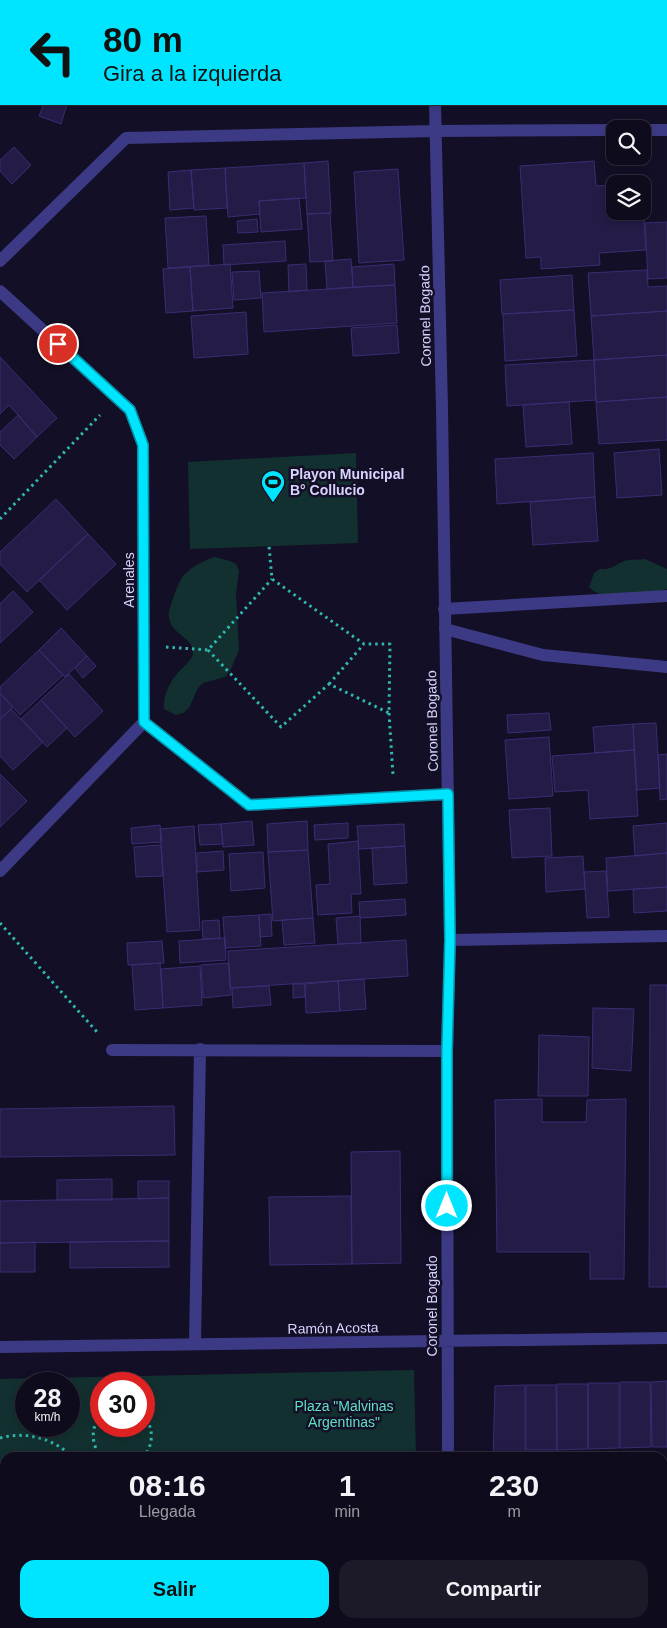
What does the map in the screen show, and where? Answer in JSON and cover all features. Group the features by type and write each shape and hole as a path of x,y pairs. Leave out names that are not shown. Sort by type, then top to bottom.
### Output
{"street":[{"name":"Coronel Bogado","path":"435,105 442,409 450,940 447,1051 448,1452"},
{"path":"0,261 126,138 435,131 606,130"},
{"path":"651,130 667,130"},
{"name":"Arenales","path":"0,291 130,410 143,445 144,722"},
{"path":"444,609 667,596"},
{"path":"444,629 543,655 667,667"},
{"path":"0,871 144,722 249,805 448,794"},
{"path":"450,940 667,936"},
{"path":"195,1344 200,1049"},
{"path":"112,1050 447,1051"},
{"name":"Ramón Acosta","path":"0,1347 667,1338"}],"path":[{"path":"0,519 117,398"},
{"path":"208,650 272,579 269,546"},
{"path":"272,579 364,644 390,644 388,713 394,798"},
{"path":"144,646 208,650 281,727 329,684 364,644"},
{"path":"329,684 388,713"},
{"path":"0,923 112,1050"},
{"path":"0,1438 12,1435 34,1436 54,1443 65,1452"},
{"path":"92,1437 98,1452"},
{"path":"146,1452 152,1437"}],"green space":[{"name":"Playon Municipal B° Collucio","path":"356,453 358,543 190,549 188,462"},
{"path":"215,557 236,564 239,571 236,594 239,650 230,671 225,677 203,683 198,688 189,708 183,713 176,715 164,709 167,690 171,681 189,661 193,649 171,625 169,619 170,609 183,576 198,564"},
{"path":"645,559 667,569 667,589 643,597 623,599 598,594 589,587 594,573 600,569 610,568 626,560"},
{"name":"Plaza \"Malvinas Argentinas\"","path":"414,1370 416,1452 0,1452 0,1379 15,1379 15,1437 80,1437 80,1377 90,1377 90,1437 155,1437 155,1376"}],"building":[{"path":"44,105 67,105 61,124 39,116"},
{"path":"14,147 31,165 12,184 0,171 0,160"},
{"path":"328,161 331,213 307,214 304,163"},
{"path":"594,161 596,186 606,185 606,220 644,220 646,250 599,253 600,265 541,269 541,257 526,258 520,166"},
{"path":"304,163 306,198 259,201 260,214 228,217 225,168"},
{"path":"225,168 227,208 194,210 191,170"},
{"path":"398,169 404,260 359,263 354,172"},
{"path":"191,170 194,208 170,210 168,172"},
{"path":"299,198 302,229 261,232 259,201"},
{"path":"330,213 333,261 310,262 307,214"},
{"path":"206,216 209,265 168,268 165,218"},
{"path":"257,219 258,232 238,233 237,221"},
{"path":"667,222 667,278 648,279 645,223"},
{"path":"285,241 286,261 224,265 223,245"},
{"path":"351,259 353,287 327,289 325,261"},
{"path":"230,264 233,308 193,311 190,267"},
{"path":"306,264 307,290 289,292 288,265"},
{"path":"394,264 395,285 353,287 352,267"},
{"path":"190,267 193,311 166,313 163,269"},
{"path":"647,270 648,287 667,286 667,311 591,316 588,273"},
{"path":"259,271 261,298 234,300 232,272"},
{"path":"572,275 574,310 502,314 500,280"},
{"path":"395,285 397,323 264,332 262,293"},
{"path":"574,310 577,356 505,361 503,314"},
{"path":"667,311 667,355 594,360 591,316"},
{"path":"246,312 248,354 194,358 191,316"},
{"path":"397,325 399,353 353,356 351,328"},
{"path":"667,355 667,397 596,402 594,360"},
{"path":"0,357 57,418 37,437 9,405 0,414"},
{"path":"594,360 596,400 507,406 505,365"},
{"path":"667,397 667,440 599,444 596,402"},
{"path":"569,402 572,444 526,447 523,405"},
{"path":"18,415 37,437 14,459 0,445 0,432"},
{"path":"659,449 662,495 617,498 614,453"},
{"path":"593,453 595,497 497,504 495,459"},
{"path":"595,497 598,541 533,545 530,502"},
{"path":"56,499 88,534 27,592 0,564 0,552"},
{"path":"88,534 116,564 67,610 39,580"},
{"path":"13,591 33,612 0,643 0,604"},
{"path":"61,628 87,656 65,677 39,650"},
{"path":"39,650 63,675 20,715 0,693 0,687"},
{"path":"87,656 96,666 83,678 75,668"},
{"path":"69,674 103,711 75,737 41,700"},
{"path":"0,693 13,707 0,719"},
{"path":"41,700 67,728 47,747 21,719"},
{"path":"11,709 43,742 13,770 0,756 0,719"},
{"path":"549,713 551,730 508,733 507,715"},
{"path":"656,723 660,788 637,790 633,724"},
{"path":"633,724 634,750 595,753 593,727"},
{"path":"549,737 553,796 509,799 505,740"},
{"path":"634,750 638,816 590,819 588,790 555,792 552,756"},
{"path":"667,754 667,799 660,800 658,755"},
{"path":"0,774 27,801 0,827"},
{"path":"550,808 552,856 512,858 509,810"},
{"path":"252,821 254,845 223,847 221,824"},
{"path":"307,821 308,850 268,852 267,824"},
{"path":"348,823 348,838 315,840 314,825"},
{"path":"667,823 667,853 635,856 633,826"},
{"path":"221,824 223,844 200,845 198,825"},
{"path":"404,824 405,846 359,849 357,826"},
{"path":"160,825 162,842 132,844 131,828"},
{"path":"194,826 200,930 167,932 160,829"},
{"path":"358,841 361,894 351,894 352,913 318,915 316,885 330,884 328,844"},
{"path":"161,845 163,876 136,877 134,847"},
{"path":"405,846 407,883 374,885 372,848"},
{"path":"308,850 313,918 273,921 268,852"},
{"path":"223,851 224,870 197,872 197,853"},
{"path":"263,852 265,888 231,891 229,854"},
{"path":"667,853 667,887 608,891 606,858"},
{"path":"583,856 585,889 546,892 545,858"},
{"path":"606,871 609,917 587,918 584,872"},
{"path":"667,887 667,911 634,913 633,889"},
{"path":"405,899 406,915 360,918 359,902"},
{"path":"271,914 272,936 260,937 259,915"},
{"path":"259,915 261,946 225,948 223,917"},
{"path":"360,916 361,943 338,944 336,918"},
{"path":"313,918 315,943 284,945 282,920"},
{"path":"219,920 220,938 203,939 202,921"},
{"path":"225,938 226,960 180,963 179,941"},
{"path":"406,940 408,976 230,988 228,951"},
{"path":"162,941 164,963 128,965 127,943"},
{"path":"160,963 163,1008 135,1010 132,965"},
{"path":"229,963 231,995 203,998 201,965"},
{"path":"200,966 202,1005 163,1008 161,969"},
{"path":"364,979 366,1009 340,1011 338,981"},
{"path":"338,981 340,1011 306,1013 305,984"},
{"path":"293,984 305,984 305,997 293,998"},
{"path":"650,985 667,985 667,1287 649,1287"},
{"path":"269,986 271,1005 233,1008 232,988"},
{"path":"593,1008 634,1009 631,1071 592,1068"},
{"path":"539,1035 589,1037 588,1096 538,1096"},
{"path":"542,1099 542,1122 586,1122 587,1100 626,1099 624,1279 590,1279 590,1252 497,1252 495,1100"},
{"path":"174,1106 175,1155 0,1157 0,1109"},
{"path":"400,1151 401,1263 352,1264 351,1152"},
{"path":"112,1179 112,1200 57,1200 57,1180"},
{"path":"138,1181 169,1181 169,1198 138,1199"},
{"path":"351,1196 352,1264 270,1265 269,1197"},
{"path":"169,1198 169,1241 0,1243 0,1201"},
{"path":"169,1241 169,1267 70,1268 70,1242"},
{"path":"35,1242 35,1272 0,1272 0,1243"},
{"path":"667,1381 667,1447 652,1447 651,1382"},
{"path":"620,1382 650,1382 651,1447 620,1448"},
{"path":"588,1383 619,1383 619,1448 588,1449"},
{"path":"557,1384 588,1384 588,1449 557,1450"},
{"path":"525,1385 525,1452 493,1452 495,1386"},
{"path":"526,1385 556,1385 557,1450 526,1450"}],"place":[{"name":"Playon Municipal B° Collucio","path":"273,503"}],"route":[{"path":"58,344 130,410 143,445 144,722 249,805 448,794 450,940 447,1051 447,1206"}]}
